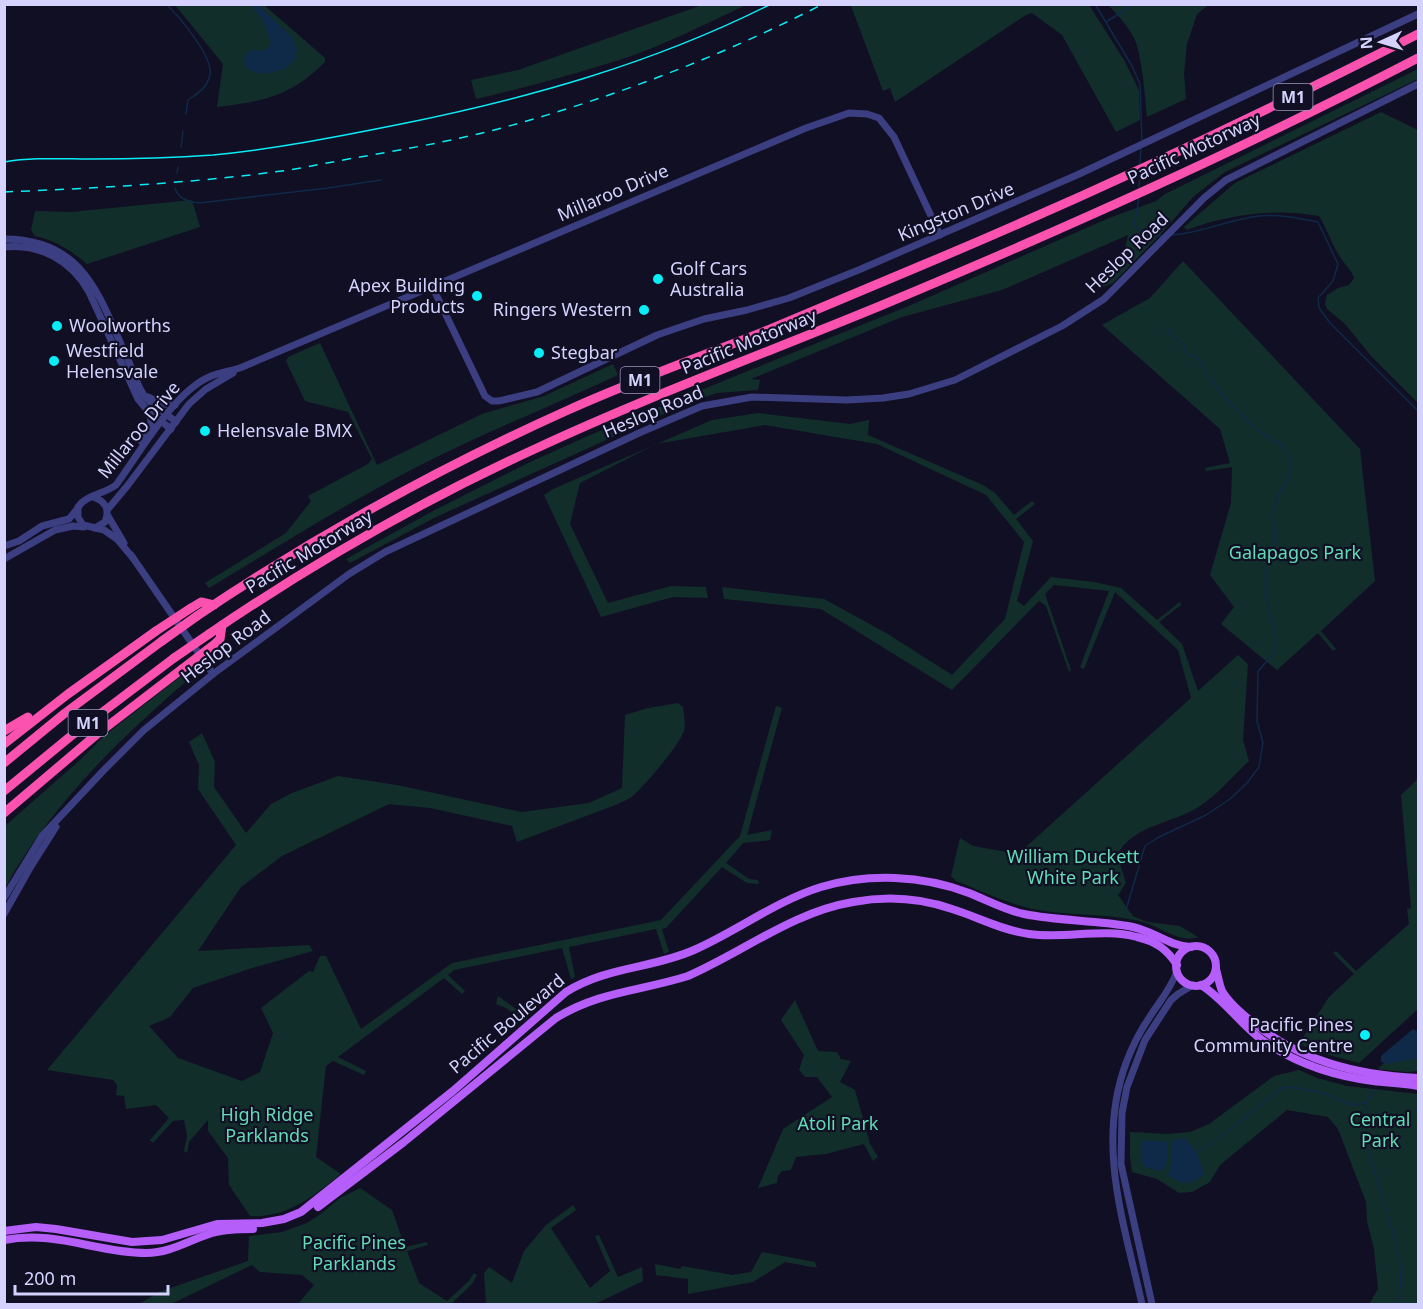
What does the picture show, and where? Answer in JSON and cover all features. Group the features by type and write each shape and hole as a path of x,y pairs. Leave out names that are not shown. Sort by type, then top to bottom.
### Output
{"highway":[{"name":"Pacific Motorway","path":"4,763 65,713 197,616 281,561 404,490 569,409 937,259 1166,157 1419,34"},
{"name":"Pacific Motorway","path":"4,791 71,736 174,658 222,625 361,539 427,502 597,421 883,305 1106,207 1296,119 1419,58"},
{"path":"4,744 38,716 156,631 201,602 214,605"},
{"path":"4,813 96,735 216,643 220,639 222,625"},
{"path":"4,731 29,717 38,716"}],"main road":[{"name":"Pacific Boulevard","path":"4,1231 36,1227 132,1242 147,1242 170,1238 208,1226 262,1223 284,1219 301,1212 427,1112 566,992 605,973 674,957 693,950 800,895 845,881 884,878 930,881 968,892 1022,914 1131,926 1150,932 1172,944 1191,947"},
{"path":"4,1239 42,1237 145,1253 168,1250 222,1231 261,1229 284,1224 314,1210 404,1142 556,1018 573,1007 604,996 688,976 799,919 835,906 872,899 917,901 952,909 993,926 1029,934 1054,937 1119,934 1137,936 1164,948 1183,981 1211,991 1256,1035 1293,1058 1329,1072 1353,1078 1419,1086"},
{"path":"1177,968 1181,953 1191,947 1200,946 1209,951 1215,959 1222,990 1230,1002 1264,1032 1284,1045 1315,1060 1349,1070 1419,1078"},
{"path":"1197,985 1211,979 1216,969"}],"street":[{"name":"Kingston Drive","path":"432,286 485,396 492,401 537,392 657,335 704,319 789,298 940,235 1105,162 1419,14"},
{"name":"Heslop Road","path":"4,898 42,836 144,730 213,674 349,574 385,552 665,420 702,406 744,398 862,400 909,394 936,387 979,368 1078,318 1104,299 1213,190 1234,175 1419,84"},
{"name":"Millaroo Drive","path":"93,497 108,492 116,485 183,395 208,377 240,368 806,128 849,113 873,116 891,131 940,235"},
{"path":"4,239 44,245 76,263 93,285 147,400 176,422"},
{"path":"4,247 20,246 54,256 71,268 90,292 138,399 152,417 150,427 133,455 133,463"},
{"path":"125,353 128,368 126,373"},
{"name":"Millaroo Drive","path":"108,512 189,405 206,389 240,368"},
{"path":"144,394 162,404 175,405"},
{"path":"147,410 171,429"},
{"path":"4,546 19,541 42,526 69,519 82,501 93,497 105,503 133,558"},
{"path":"78,507 78,517 87,527"},
{"path":"95,528 105,522 108,512"},
{"path":"4,559 56,530 73,526 104,530 117,539 133,558 213,674"},
{"name":"Heslop Road","path":"4,914 65,812"},
{"path":"1142,1305 1113,1175 1113,1119 1119,1089 1135,1042 1147,1020 1174,982 1177,968"},
{"path":"1152,1305 1121,1164 1122,1113 1127,1087 1145,1040 1171,1000 1197,985"}],"green space":[{"path":"175,5 264,5 325,58 325,62 300,83 276,95 217,107 223,64"},
{"path":"702,5 746,5 652,48 601,66 476,99 471,80 518,70"},
{"path":"1089,5 1124,60 1137,86 1140,120 1116,132 1062,35 1032,13 895,102 890,88 883,91 851,6"},
{"path":"1108,5 1209,5 1197,14 1187,44 1184,73 1186,99 1147,117 1137,45 1125,24"},
{"path":"1418,69 1418,79 1225,172 1194,196 1113,283 1096,290 1123,258 1128,235 1002,290 902,317 751,379 760,380 758,390 717,393 690,402 436,517 350,563 346,559 431,512 528,463 590,435 911,305 1109,218 1156,201 1165,194"},
{"path":"1381,112 1418,130 1418,403 1372,357 1345,324 1327,309 1325,304 1327,295 1338,288 1349,285 1354,278 1337,252 1319,216 1292,213 1254,214 1211,222 1187,230 1184,227 1235,183"},
{"path":"192,200 200,227 87,264 50,240 35,236 31,230 35,211 71,212"},
{"name":"Galapagos Park","path":"1183,261 1360,449 1375,581 1321,631 1336,649 1333,651 1318,633 1277,670 1221,624 1234,607 1210,575 1231,503 1232,467 1206,471 1205,468 1230,463 1220,429 1102,325 1150,298"},
{"path":"320,343 377,465 482,414 544,396 613,364 618,375 464,444 398,477 209,588 205,583 286,533 311,501 308,496 368,464 372,459 348,412 305,401 286,361 288,357"},
{"name":"William Duckett White Park","path":"758,413 850,424 869,420 868,435 983,485 995,493 1014,515 1032,501 1035,504 1016,519 1033,541 1017,601 1024,606 1051,577 1121,588 1157,620 1180,602 1181,605 1159,622 1182,644 1198,691 1238,655 1248,664 1243,740 1249,761 1206,802 1189,812 1144,831 1124,845 1117,855 1126,883 1118,895 1133,916 1147,922 1180,926 1198,937 1192,939 1178,937 1143,922 1129,919 1025,907 956,881 951,876 960,838 973,846 1018,854 1191,698 1178,650 1115,592 1084,669 1080,667 1109,591 1054,585 1045,594 1071,670 1069,672 1046,606 1039,601 952,690 821,609 724,599 722,587 824,599 888,634 952,675 1005,619 1024,542 986,495 877,444 765,425 657,444 712,420"},
{"path":"652,446 580,483 570,524 608,603 671,586 706,587 708,598 673,597 601,617 544,495"},
{"path":"185,673 189,679 137,725 65,802 43,829 5,888 5,826 104,736"},
{"name":"High Ridge Parklands","path":"678,703 683,707 685,719 685,728 681,737 662,764 639,790 631,798 618,804 517,842 512,826 430,808 389,804 282,856 241,887 198,951 309,945 313,951 193,988 170,1017 149,1026 178,1058 242,1081 260,1072 273,1033 261,1008 309,971 313,972 320,956 326,956 361,1029 452,963 661,920 740,836 776,706 782,708 747,835 772,830 770,840 743,843 726,863 749,879 758,880 759,884 747,883 722,867 666,928 662,929 669,952 664,954 656,929 569,947 575,977 571,979 562,948 454,970 448,975 465,991 462,994 444,978 338,1057 366,1071 364,1075 333,1061 326,1066 316,1157 341,1174 310,1198 276,1214 250,1216 229,1185 228,1158 208,1131 208,1120 189,1142 187,1153 184,1151 187,1136 184,1120 173,1121 153,1143 150,1140 169,1118 156,1105 126,1109 124,1096 116,1095 117,1085 113,1080 47,1070 236,845 198,789 199,765 189,742 202,733 215,762 214,787 246,833 271,804 292,793 338,776 397,785 522,812 589,803 622,788 625,715"},
{"path":"1418,777 1418,1009 1359,1063 1299,1044 1329,997 1354,974 1333,953 1336,951 1356,971 1409,924 1407,909 1411,908 1401,795"},
{"path":"498,996 528,1018 524,1021 496,1004"},
{"name":"Atoli Park","path":"795,1000 818,1051 837,1052 841,1059 851,1061 840,1082 855,1090 870,1144 878,1157 873,1161 864,1144 826,1154 796,1157 791,1170 782,1171 777,1183 758,1188 783,1129 832,1097 817,1077 805,1077 799,1070 804,1055 781,1020"},
{"path":"1418,1057 1418,1071 1378,1069 1391,1060"},
{"name":"Central Park","path":"1299,1070 1317,1078 1347,1086 1418,1094 1418,1304 1369,1304 1378,1289 1366,1202 1338,1129 1328,1117 1287,1110 1220,1165 1210,1182 1192,1192 1179,1193 1157,1179 1132,1172 1130,1132 1168,1134 1190,1132 1209,1124 1274,1076"},
{"name":"Pacific Pines Parklands","path":"360,1188 392,1210 405,1247 427,1242 428,1245 407,1251 419,1283 447,1301 469,1281 474,1273 477,1275 472,1284 451,1304 298,1304 314,1285 302,1275 260,1272 252,1265 173,1303 139,1304 159,1292 248,1261 249,1236 282,1232 307,1223 340,1198"},
{"path":"573,1205 576,1210 551,1228 590,1288 610,1271 595,1236 599,1235 618,1277 642,1267 643,1281 595,1304 486,1304 484,1273 489,1267 512,1283 524,1251 546,1225"},
{"path":"762,1252 815,1262 817,1268 785,1262 753,1282 688,1294 688,1279 656,1275 655,1264 680,1269 682,1266 732,1275 751,1272"}],"water":[{"path":"251,5 258,5 292,37 297,49 295,59 289,66 270,73 252,71 246,67 244,60 248,51 267,50 271,43 263,21"},
{"path":"1413,1029 1418,1032 1418,1058 1386,1064 1381,1062 1381,1056"},
{"path":"1185,1138 1198,1156 1203,1176 1186,1183 1168,1175 1172,1161 1172,1140"},
{"path":"1141,1141 1166,1141 1168,1157 1162,1171 1145,1167 1142,1163"}],"waterway":[{"path":"166,4 201,48 210,68 207,83 202,90 188,100 186,114"},
{"path":"1095,4 1132,66 1140,84 1142,143"},
{"path":"1106,22 1134,4"},
{"path":"181,147 183,131"},
{"path":"1140,164 1141,147"},
{"path":"177,173 178,167"},
{"path":"1139,187 1140,174"},
{"path":"175,188 181,197 199,203 381,180"},
{"path":"1139,198 1134,225 1148,237 1161,236"},
{"path":"1172,235 1258,216 1280,216 1318,222 1338,264 1333,281 1318,298 1319,308 1330,323 1418,411"},
{"path":"1125,913 1145,846 1206,815 1230,799 1247,783 1259,767 1263,743 1257,721 1258,671 1274,653 1276,639 1266,596 1266,570 1275,546 1273,511 1278,495 1288,479 1291,461 1283,446 1257,430 1227,400 1208,376 1198,358 1186,353 1184,345 1172,336 1167,328"},
{"path":"1196,1153 1227,1132 1282,1088 1315,1091 1348,1104 1366,1103"},
{"path":"1373,1091 1366,1103 1363,1135 1387,1212"},
{"path":"1388,1217 1397,1249 1400,1272 1400,1294 1397,1304"}],"tram line":[{"path":"4,162 37,159 136,159 213,155 282,146 445,115 540,91 634,62 680,45 771,4"}],"railway":[{"path":"4,192 75,189 254,175 464,137 540,117 664,75 744,42 823,4"}],"place":[{"name":"Golf Cars Australia","path":"658,279"},
{"name":"Apex Building Products","path":"477,296"},
{"name":"Ringers Western","path":"644,310"},
{"name":"Woolworths","path":"57,326"},
{"name":"Stegbar","path":"539,353"},
{"name":"Westfield Helensvale","path":"54,361"},
{"name":"Helensvale BMX","path":"205,431"},
{"name":"Pacific Pines Community Centre","path":"1365,1035"}]}
